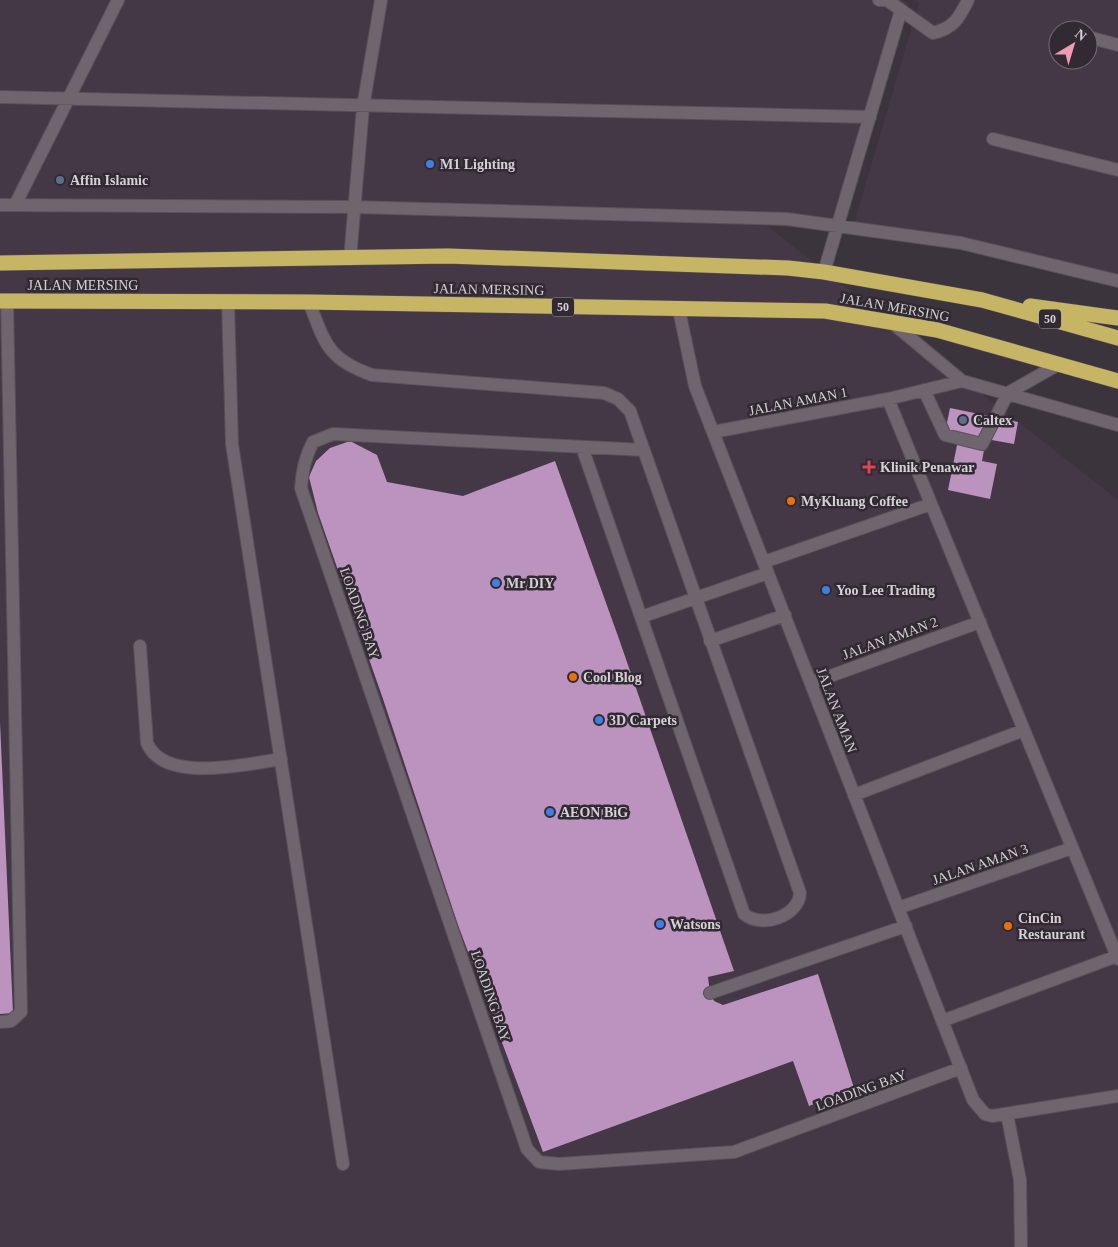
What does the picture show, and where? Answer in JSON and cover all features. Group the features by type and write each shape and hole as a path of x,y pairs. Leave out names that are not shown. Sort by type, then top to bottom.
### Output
{"highway":[{"name":"JALAN MERSING","path":"0,263 458,257 788,268 824,272 982,300 1118,338"},
{"path":"982,300 1118,318"},
{"name":"JALAN MERSING","path":"3,301 309,302 679,310 825,311 937,330 1118,381"}],"street":[{"path":"15,205 118,0"},
{"path":"350,259 363,106 381,0"},
{"path":"879,0 887,0 933,33 948,30 958,20 968,0"},
{"path":"824,272 901,10"},
{"path":"1098,40 1118,45"},
{"path":"0,97 70,97 363,106 870,117"},
{"path":"993,139 1118,170"},
{"path":"0,205 353,207 787,219 961,243 1118,281"},
{"path":"0,1022 11,1021 21,1012 3,301"},
{"path":"228,302 232,444 343,1164"},
{"path":"309,302 325,342 334,355 350,367 372,375 604,393 618,399 630,411 644,450 694,598 800,893 799,902 792,911 763,922 750,919 744,914 582,447 644,450"},
{"name":"JALAN AMAN","path":"679,310 695,386 973,1100 985,1114 992,1116 1007,1114"},
{"path":"890,321 962,381 1118,425"},
{"path":"924,390 945,435 982,444 1008,394 1059,364"},
{"name":"JALAN AMAN 1","path":"713,432 888,399 962,381"},
{"path":"888,399 1117,957 942,1021"},
{"name":"LOADING BAY","path":"582,447 333,434 313,442 304,458 301,488 528,1149 539,1162 560,1164 734,1152 961,1068"},
{"path":"641,616 694,598 931,504"},
{"path":"710,641 785,615"},
{"name":"JALAN AMAN 2","path":"811,683 980,622"},
{"path":"140,646 147,743 151,752 158,758 178,765 208,770 281,759"},
{"path":"854,795 1024,730"},
{"name":"JALAN AMAN 3","path":"898,908 1072,848"},
{"path":"710,994 906,926"},
{"path":"1021,1247 1020,1180 1007,1114 1118,1096"}],"shaded area":[{"path":"0,0 902,0 909,4 841,232 766,225 1118,500 1118,1247 0,1247"},
{"path":"914,0 1118,0 1118,288 961,249 851,234 919,3"}],"building":[{"path":"950,408 1018,422 1014,444 986,439 982,461 997,464 990,499 948,490 959,435 945,432"},
{"name":"AEON BiG","path":"350,441 377,455 387,482 463,496 555,461 734,971 708,977 710,993 714,1001 723,1005 818,974 854,1088 809,1106 793,1061 543,1152 458,925 383,699 318,513 309,477 316,461 330,448"},
{"path":"0,722 13,1013 0,1014"}],"place":[{"name":"M1 Lighting","path":"430,164"},
{"name":"Affin Islamic","path":"60,180"},
{"name":"Caltex","path":"963,420"},
{"name":"Klinik Penawar","path":"869,467"},
{"name":"MyKluang Coffee","path":"791,501"},
{"name":"Mr DIY","path":"496,583"},
{"name":"Yoo Lee Trading","path":"826,590"},
{"name":"Cool Blog","path":"573,677"},
{"name":"3D Carpets","path":"599,720"},
{"name":"AEON BiG","path":"550,812"},
{"name":"Watsons","path":"660,924"},
{"name":"CinCin Restaurant","path":"1008,926"}]}
